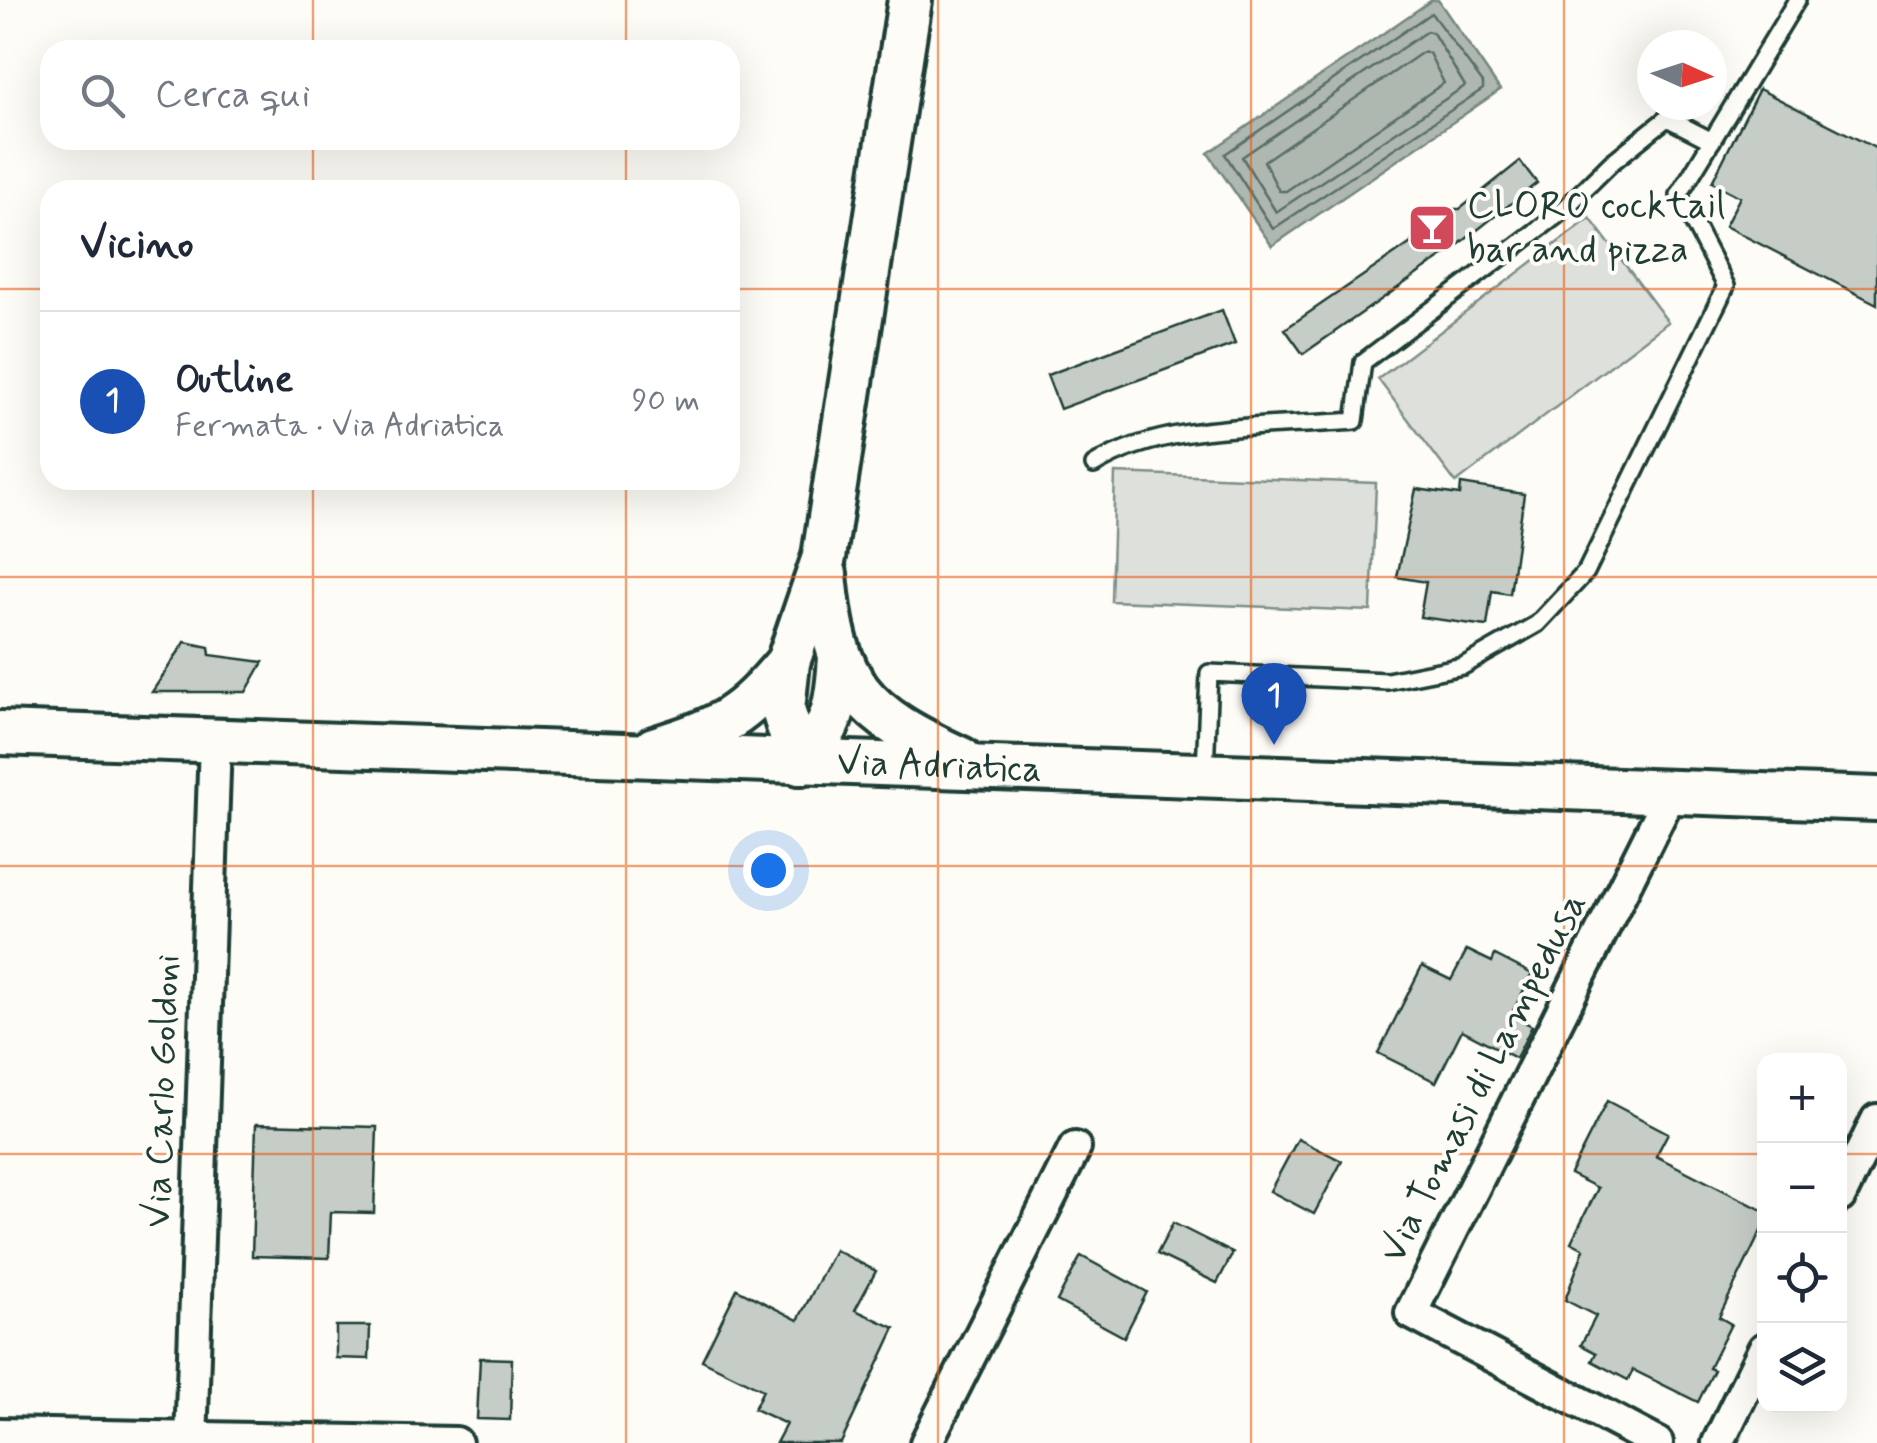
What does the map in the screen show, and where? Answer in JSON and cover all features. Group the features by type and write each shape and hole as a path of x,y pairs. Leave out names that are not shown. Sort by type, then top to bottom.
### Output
{"street":[{"path":"840,657 838,697 825,737 800,763 783,710 788,662 824,557 910,0"},
{"path":"824,557 829,617 840,657 863,702 902,732 980,768"},
{"path":"630,757 700,735 748,710 788,662"},
{"name":"Via Adriatica","path":"0,733 1877,799"},
{"name":"Via Carlo Goldoni","path":"191,1440 215,742"},
{"name":"Via Tomasi di Lampedusa","path":"1657,1443 1412,1314 1672,792"},
{"path":"1847,1182 1877,1120"},
{"path":"926,1443 1074,1148"},
{"path":"1718,1443 1757,1363"},
{"path":"0,1434 456,1443"}],"lane":[{"path":"1205,774 1209,673 1387,681 1463,666 1537,624 1586,572 1726,286 1679,195 1797,0"},
{"path":"1094,465 1125,446 1166,436 1354,421 1363,362 1560,213 1611,163 1667,118 1712,142"}],"shaded area":[{"path":"1590,218 1668,322 1456,483 1378,379"},
{"path":"1115,473 1376,483 1371,611 1111,601"}],"water":[{"path":"1432,0 1438,0 1500,90 1272,246 1208,153"}],"building":[{"path":"1759,89 1877,149 1877,304 1725,226 1740,197 1712,182"},
{"path":"1520,161 1537,183 1452,250 1303,354 1285,329 1411,243 1422,216 1437,209 1460,209"},
{"path":"1222,310 1235,344 1060,409 1047,375"},
{"path":"1461,484 1524,494 1510,594 1492,591 1487,626 1420,617 1426,582 1397,577 1416,489 1460,495"},
{"path":"185,642 209,647 210,655 263,662 246,692 152,692"},
{"path":"1467,950 1492,962 1495,955 1532,974 1511,1015 1532,1026 1516,1058 1462,1030 1436,1082 1378,1053 1422,966 1451,980"},
{"path":"1607,1101 1668,1133 1656,1156 1757,1207 1757,1239 1719,1317 1731,1324 1709,1368 1714,1370 1698,1402 1633,1370 1628,1380 1592,1361 1596,1353 1581,1345 1596,1316 1565,1300 1584,1249 1571,1242 1598,1188 1570,1174"},
{"path":"256,1124 377,1127 374,1213 331,1212 329,1258 252,1256"},
{"path":"1298,1139 1342,1161 1314,1214 1270,1191"},
{"path":"1173,1223 1233,1253 1217,1283 1157,1254"},
{"path":"835,1250 876,1271 855,1310 895,1328 841,1443 776,1443 786,1424 754,1409 763,1390 702,1360 737,1289 798,1320"},
{"path":"1081,1256 1147,1292 1124,1337 1057,1301"},
{"path":"336,1326 370,1326 369,1359 336,1358"},
{"path":"480,1358 512,1359 510,1420 477,1419"}],"place":[{"name":"CLORO cocktail bar and pizza","path":"1432,228"},
{"name":"Outline","path":"1274,745"}]}
